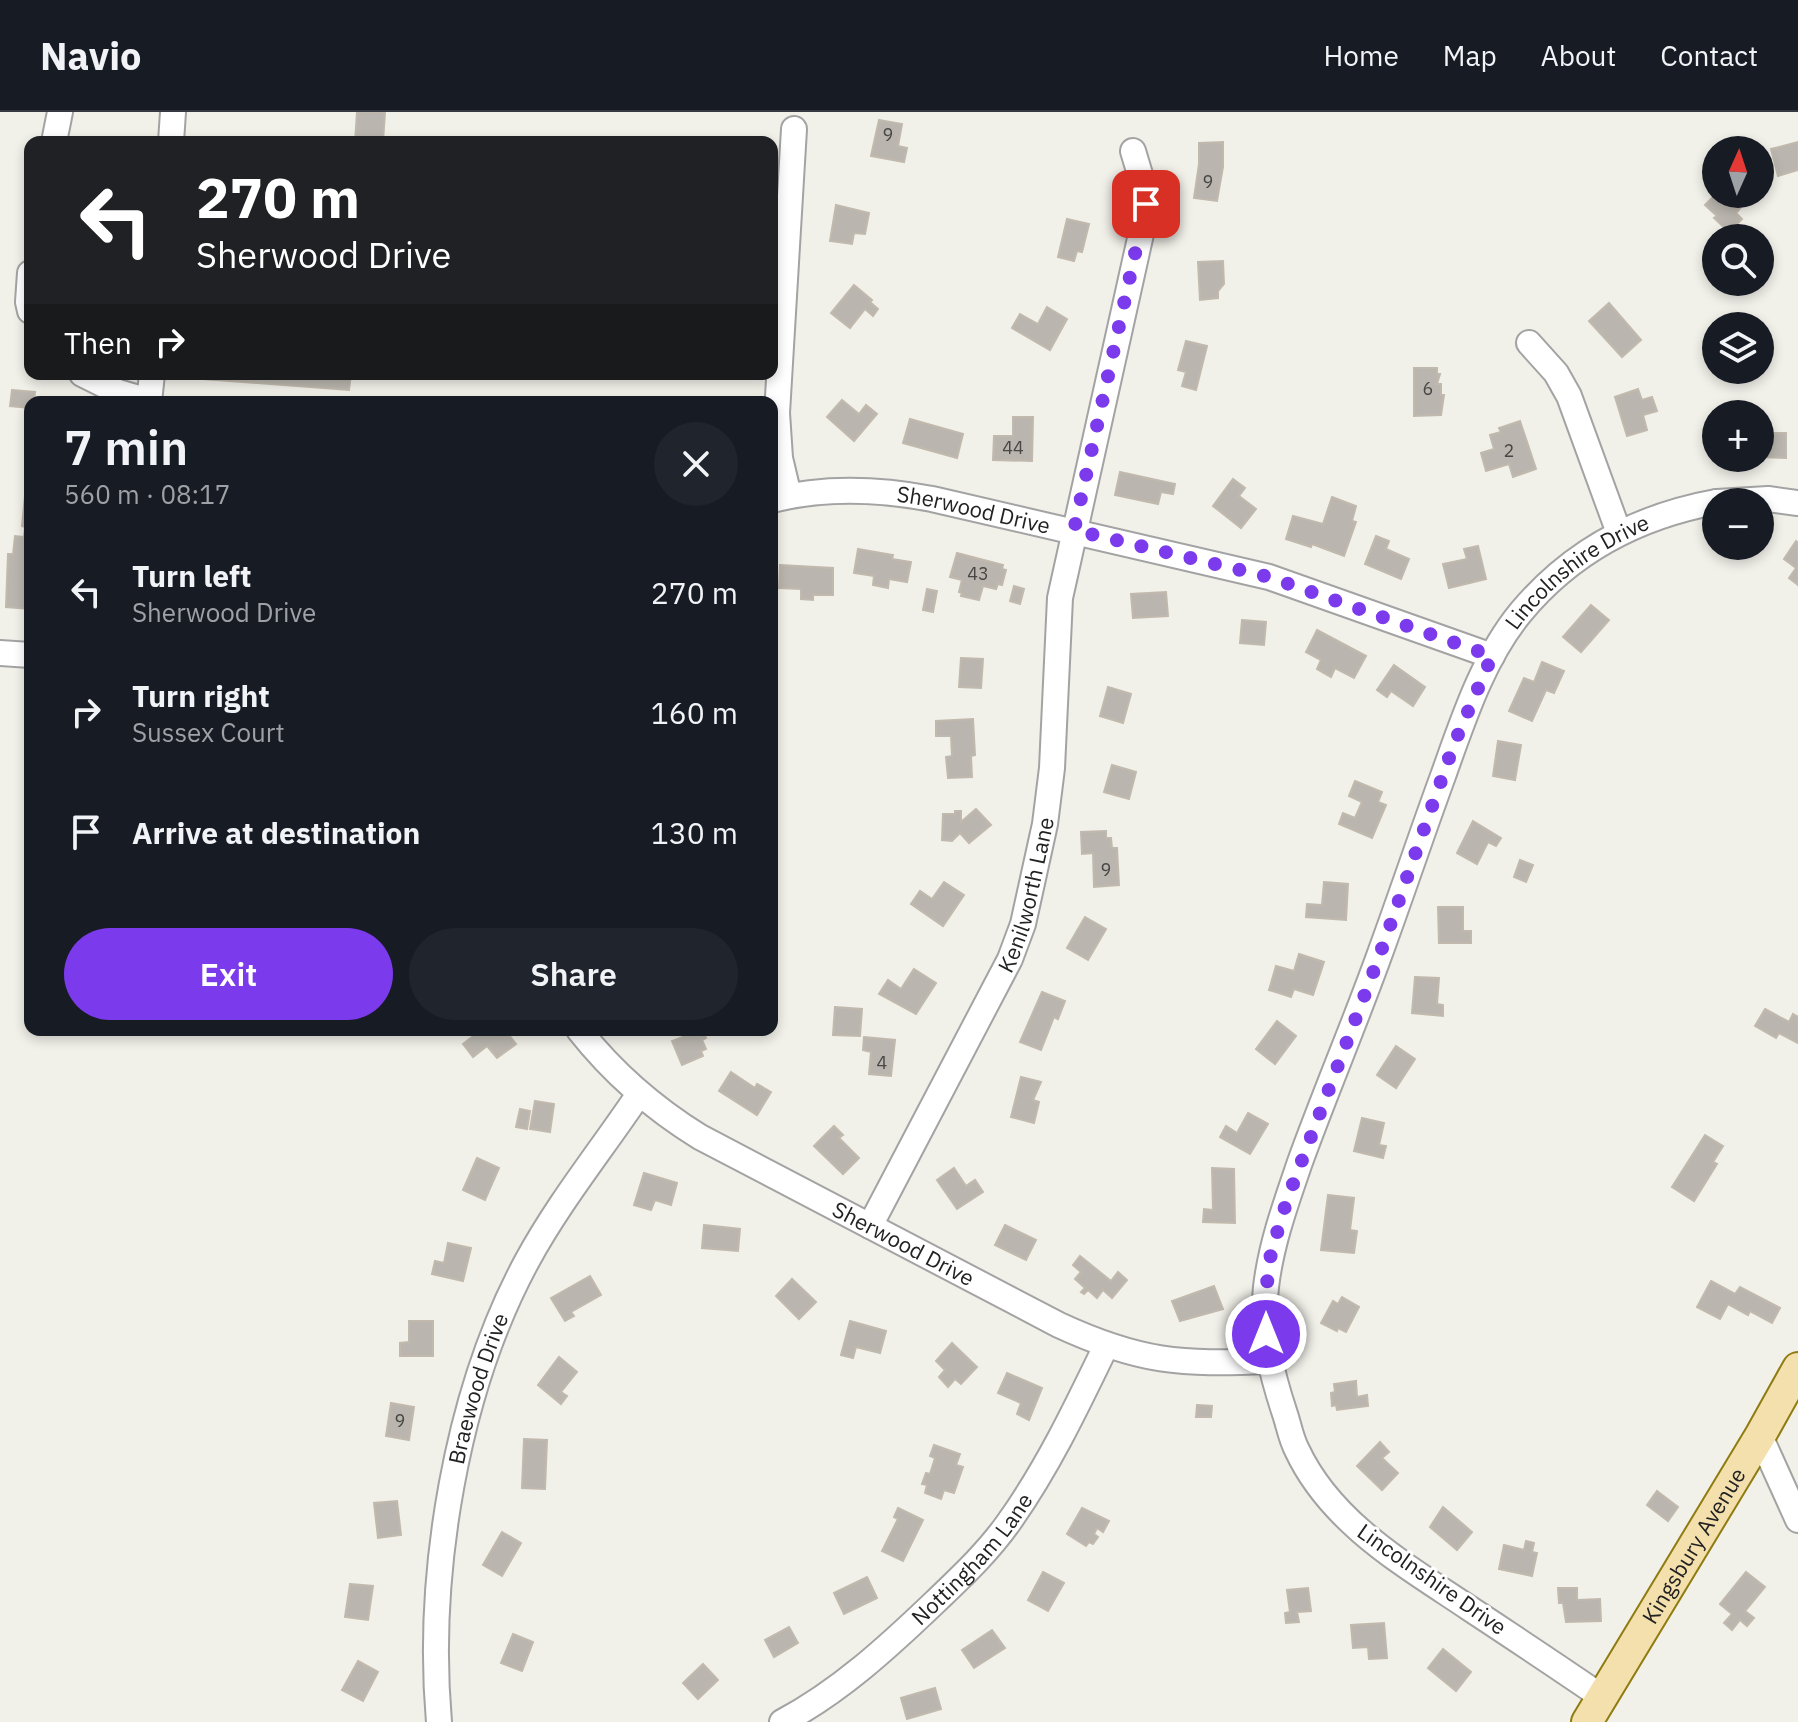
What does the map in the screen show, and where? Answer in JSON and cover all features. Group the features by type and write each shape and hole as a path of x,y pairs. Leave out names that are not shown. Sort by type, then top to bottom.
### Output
{"main road":[{"name":"Kingsbury Avenue","path":"1594,1709 1798,1368"}],"street":[{"path":"55,136 60,112"},
{"path":"171,136 173,112"},
{"path":"778,396 794,129"},
{"name":"Kenilworth Lane","path":"870,1226 1010,959 1023,924 1045,824 1052,768 1060,598 1145,216 1145,191 1133,151"},
{"path":"1529,343 1556,373 1569,396 1619,533"},
{"path":"94,380 132,396"},
{"path":"778,428 780,498"},
{"name":"Sherwood Drive","path":"780,498 848,491 905,494 1074,530 1281,580 1492,656"},
{"name":"Lincolnshire Drive","path":"1774,500 1798,503"},
{"name":"Lincolnshire Drive","path":"1594,1709 1389,1554 1344,1516 1314,1480 1296,1449 1268,1361 1266,1291 1271,1253 1287,1200 1454,744 1492,656 1522,611 1557,575 1594,545 1682,508 1702,505"},
{"path":"0,653 24,655"},
{"name":"Sherwood Drive","path":"584,1036 639,1094 700,1137 1059,1325 1106,1346 1153,1359 1184,1363 1268,1361"},
{"name":"Braewood Drive","path":"439,1722 436,1677 444,1541 465,1423 505,1306 527,1260 639,1094"},
{"name":"Nottingham Lane","path":"782,1722 857,1673 982,1556 1009,1523 1059,1443 1106,1346"},
{"path":"1760,1436 1798,1520"}],"building":[{"path":"357,112 385,112 383,136 355,136"},
{"path":"879,120 902,124 898,146 907,148 904,162 871,156"},
{"path":"1223,142 1223,167 1217,201 1194,198 1199,143"},
{"path":"1798,142 1798,170 1778,176 1774,148"},
{"path":"836,205 869,213 865,234 854,233 852,244 830,241"},
{"path":"1708,208 1740,208 1736,213 1742,219 1737,224 1720,224 1714,218 1717,216"},
{"path":"1067,219 1089,224 1082,252 1077,251 1074,261 1058,257"},
{"path":"1223,261 1224,284 1218,291 1218,298 1200,300 1198,262"},
{"path":"854,285 878,309 873,316 865,309 850,328 831,313"},
{"path":"1609,303 1641,340 1622,357 1589,321"},
{"path":"1047,307 1067,319 1050,350 1012,328 1020,314 1038,324"},
{"path":"1186,341 1207,346 1196,390 1182,386 1186,372 1178,370"},
{"path":"1414,368 1437,368 1437,374 1440,374 1437,384 1441,384 1441,395 1444,395 1441,415 1414,416"},
{"path":"217,380 350,380 349,390"},
{"path":"1638,389 1642,400 1652,397 1657,411 1643,415 1647,430 1627,436 1615,397"},
{"path":"12,390 35,392 35,396 24,396 24,407 10,406"},
{"path":"842,400 859,414 866,405 877,414 854,441 827,417"},
{"path":"1013,417 1033,417 1032,461 993,460 994,436 1013,436"},
{"path":"910,419 963,434 957,458 903,443"},
{"path":"1520,421 1536,469 1513,477 1509,464 1486,471 1481,453 1494,449 1490,435 1501,432 1499,428"},
{"path":"1774,433 1786,433 1786,458 1774,458"},
{"path":"1120,472 1175,484 1173,494 1161,492 1158,504 1115,495"},
{"path":"1233,479 1245,488 1239,496 1256,509 1241,528 1213,506"},
{"path":"1332,497 1356,506 1352,521 1356,522 1344,556 1312,544 1311,547 1286,539 1293,516 1323,524"},
{"path":"15,536 24,537 24,608 6,607 8,554 13,554"},
{"path":"1376,536 1389,541 1386,549 1409,559 1401,579 1365,564"},
{"path":"1796,541 1798,585 1789,578 1796,568 1784,559"},
{"path":"1478,546 1486,579 1449,588 1443,564 1467,559 1464,549"},
{"path":"858,549 893,555 892,559 911,562 907,582 889,579 888,588 873,585 874,576 854,573"},
{"path":"957,553 1003,565 1002,569 1006,570 1002,585 998,584 996,589 983,586 979,600 961,596 962,580 950,577"},
{"path":"780,565 833,568 833,595 813,595 813,600 801,599 801,589 779,588"},
{"path":"1014,586 1024,589 1020,604 1010,601"},
{"path":"927,589 937,591 933,612 923,610"},
{"path":"1166,592 1168,616 1133,618 1131,594"},
{"path":"1591,605 1609,620 1581,652 1563,637"},
{"path":"1242,620 1266,622 1264,645 1240,643"},
{"path":"1317,630 1366,656 1354,678 1335,668 1331,677 1317,669 1321,660 1306,652"},
{"path":"961,658 983,659 981,688 959,687"},
{"path":"1542,662 1564,671 1554,693 1546,690 1532,721 1509,711 1524,678 1534,682"},
{"path":"1394,665 1425,687 1413,706 1391,691 1387,697 1377,690"},
{"path":"1108,687 1131,694 1123,723 1100,716"},
{"path":"973,719 975,755 971,756 972,777 948,778 946,757 952,756 951,736 936,736 936,721"},
{"path":"1498,741 1521,745 1515,780 1493,776"},
{"path":"1112,765 1136,772 1129,799 1104,792"},
{"path":"1355,781 1382,792 1378,802 1386,805 1372,838 1339,824 1343,813 1355,818 1362,802 1349,796"},
{"path":"976,809 991,825 969,843 960,833 952,841 942,840 943,814 961,811 961,822"},
{"path":"1473,821 1501,838 1496,846 1488,842 1477,864 1457,853"},
{"path":"1106,831 1112,848 1117,848 1119,885 1094,887 1093,853 1082,854 1081,832"},
{"path":"1520,860 1533,865 1526,882 1514,877"},
{"path":"944,882 964,895 943,926 911,904 920,891 932,899"},
{"path":"1324,882 1348,884 1346,920 1306,917 1307,904 1322,905"},
{"path":"1438,907 1463,907 1463,931 1471,931 1471,943 1439,943"},
{"path":"1085,917 1106,929 1088,960 1067,948"},
{"path":"1299,954 1324,962 1313,995 1294,989 1291,997 1269,990 1276,966 1294,971"},
{"path":"914,969 936,983 916,1014 879,994 888,980 901,989"},
{"path":"1415,977 1439,978 1437,1004 1443,1005 1443,1016 1412,1013"},
{"path":"1042,992 1065,1001 1058,1019 1054,1017 1041,1050 1020,1042"},
{"path":"835,1007 862,1009 860,1036 833,1035"},
{"path":"1765,1009 1789,1022 1793,1014 1798,1017 1798,1043 1779,1033 1776,1038 1755,1026"},
{"path":"1277,1021 1296,1036 1275,1064 1256,1049"},
{"path":"473,1036 510,1036 516,1044 497,1058 487,1046 473,1057 463,1044"},
{"path":"705,1036 702,1040 706,1049 701,1051 703,1056 682,1065 672,1041"},
{"path":"864,1037 895,1040 891,1076 869,1074 871,1052 863,1050"},
{"path":"1396,1046 1415,1059 1396,1088 1377,1075"},
{"path":"731,1072 755,1088 757,1084 771,1092 757,1115 719,1091"},
{"path":"1021,1077 1041,1082 1033,1100 1039,1102 1034,1123 1011,1117"},
{"path":"535,1101 554,1104 550,1132 530,1129"},
{"path":"520,1109 530,1111 527,1129 516,1127"},
{"path":"1248,1113 1268,1124 1250,1154 1220,1137 1226,1126 1237,1133"},
{"path":"1362,1118 1384,1123 1379,1145 1386,1146 1383,1158 1354,1151"},
{"path":"834,1126 843,1135 839,1138 859,1158 843,1174 814,1146"},
{"path":"1705,1135 1723,1146 1713,1162 1717,1164 1694,1201 1672,1187"},
{"path":"477,1158 499,1168 485,1200 463,1190"},
{"path":"954,1168 966,1186 975,1180 983,1192 957,1209 937,1180"},
{"path":"1212,1168 1234,1169 1235,1223 1203,1222 1204,1209 1213,1210"},
{"path":"644,1173 677,1183 671,1205 655,1200 651,1210 634,1205"},
{"path":"1328,1195 1354,1198 1350,1230 1357,1231 1354,1253 1321,1250"},
{"path":"704,1225 740,1229 738,1251 702,1248"},
{"path":"1005,1225 1036,1240 1026,1260 995,1245"},
{"path":"448,1243 471,1248 463,1281 432,1274 435,1261 444,1263"},
{"path":"1080,1256 1111,1281 1118,1272 1127,1280 1112,1298 1103,1290 1097,1298 1088,1290 1084,1294 1081,1292 1085,1288 1075,1279 1081,1272 1073,1265"},
{"path":"590,1276 601,1295 571,1312 574,1316 565,1321 551,1298"},
{"path":"792,1279 816,1302 799,1319 776,1296"},
{"path":"1711,1281 1735,1294 1740,1287 1780,1308 1772,1323 1728,1304 1720,1319 1697,1307"},
{"path":"1214,1286 1223,1309 1180,1321 1172,1301"},
{"path":"1342,1297 1359,1307 1346,1332 1321,1323 1333,1301 1338,1304"},
{"path":"409,1321 433,1321 433,1356 400,1356 400,1343 409,1342"},
{"path":"850,1321 886,1331 880,1353 856,1347 853,1358 841,1355"},
{"path":"952,1343 977,1367 961,1384 955,1379 948,1387 939,1377 945,1370 936,1361"},
{"path":"559,1357 577,1372 561,1392 567,1396 561,1404 538,1385"},
{"path":"1007,1373 1042,1388 1029,1420 1017,1414 1021,1403 998,1393"},
{"path":"1356,1381 1357,1397 1367,1395 1368,1406 1337,1410 1336,1405 1332,1406 1334,1384"},
{"path":"391,1403 414,1407 409,1440 386,1436"},
{"path":"1197,1405 1212,1406 1211,1417 1196,1417"},
{"path":"524,1439 547,1440 545,1489 522,1488"},
{"path":"1380,1442 1389,1452 1382,1458 1398,1473 1382,1490 1357,1466"},
{"path":"934,1445 960,1454 956,1465 963,1467 954,1493 944,1490 941,1499 925,1493 927,1485 922,1484 926,1473 930,1474 935,1458 930,1456"},
{"path":"1657,1491 1678,1507 1668,1521 1647,1505"},
{"path":"397,1501 401,1535 378,1538 374,1503"},
{"path":"1443,1507 1472,1532 1457,1550 1430,1527"},
{"path":"898,1508 923,1520 903,1561 882,1551 898,1519 894,1517"},
{"path":"1082,1508 1109,1521 1103,1532 1097,1528 1094,1534 1098,1537 1093,1544 1089,1542 1086,1546 1067,1534"},
{"path":"502,1532 521,1543 502,1576 483,1565"},
{"path":"1526,1541 1534,1543 1532,1552 1537,1553 1532,1576 1499,1569 1504,1545 1524,1550"},
{"path":"1043,1572 1064,1583 1048,1611 1028,1600"},
{"path":"1746,1572 1765,1587 1745,1611 1754,1618 1747,1626 1740,1620 1732,1630 1724,1623 1732,1614 1720,1604"},
{"path":"867,1577 877,1598 844,1614 834,1593"},
{"path":"350,1584 373,1586 368,1620 345,1617"},
{"path":"1308,1588 1311,1611 1297,1612 1299,1622 1286,1623 1285,1613 1290,1612 1287,1590"},
{"path":"1558,1588 1577,1588 1577,1600 1600,1599 1601,1621 1566,1622 1563,1603 1559,1603"},
{"path":"1384,1623 1387,1658 1369,1659 1368,1647 1353,1648 1351,1625"},
{"path":"789,1627 798,1643 774,1657 765,1640"},
{"path":"992,1630 1005,1648 974,1668 962,1650"},
{"path":"513,1634 533,1642 522,1671 501,1663"},
{"path":"1443,1649 1471,1672 1456,1691 1428,1668"},
{"path":"358,1661 378,1672 363,1701 342,1690"},
{"path":"703,1664 718,1680 698,1699 683,1683"},
{"path":"935,1688 941,1709 907,1719 901,1698"}],"route":[{"path":"1146,204 1074,530 1269,577 1492,656 1454,744 1379,957 1287,1200 1271,1253 1266,1291 1266,1334"}]}
